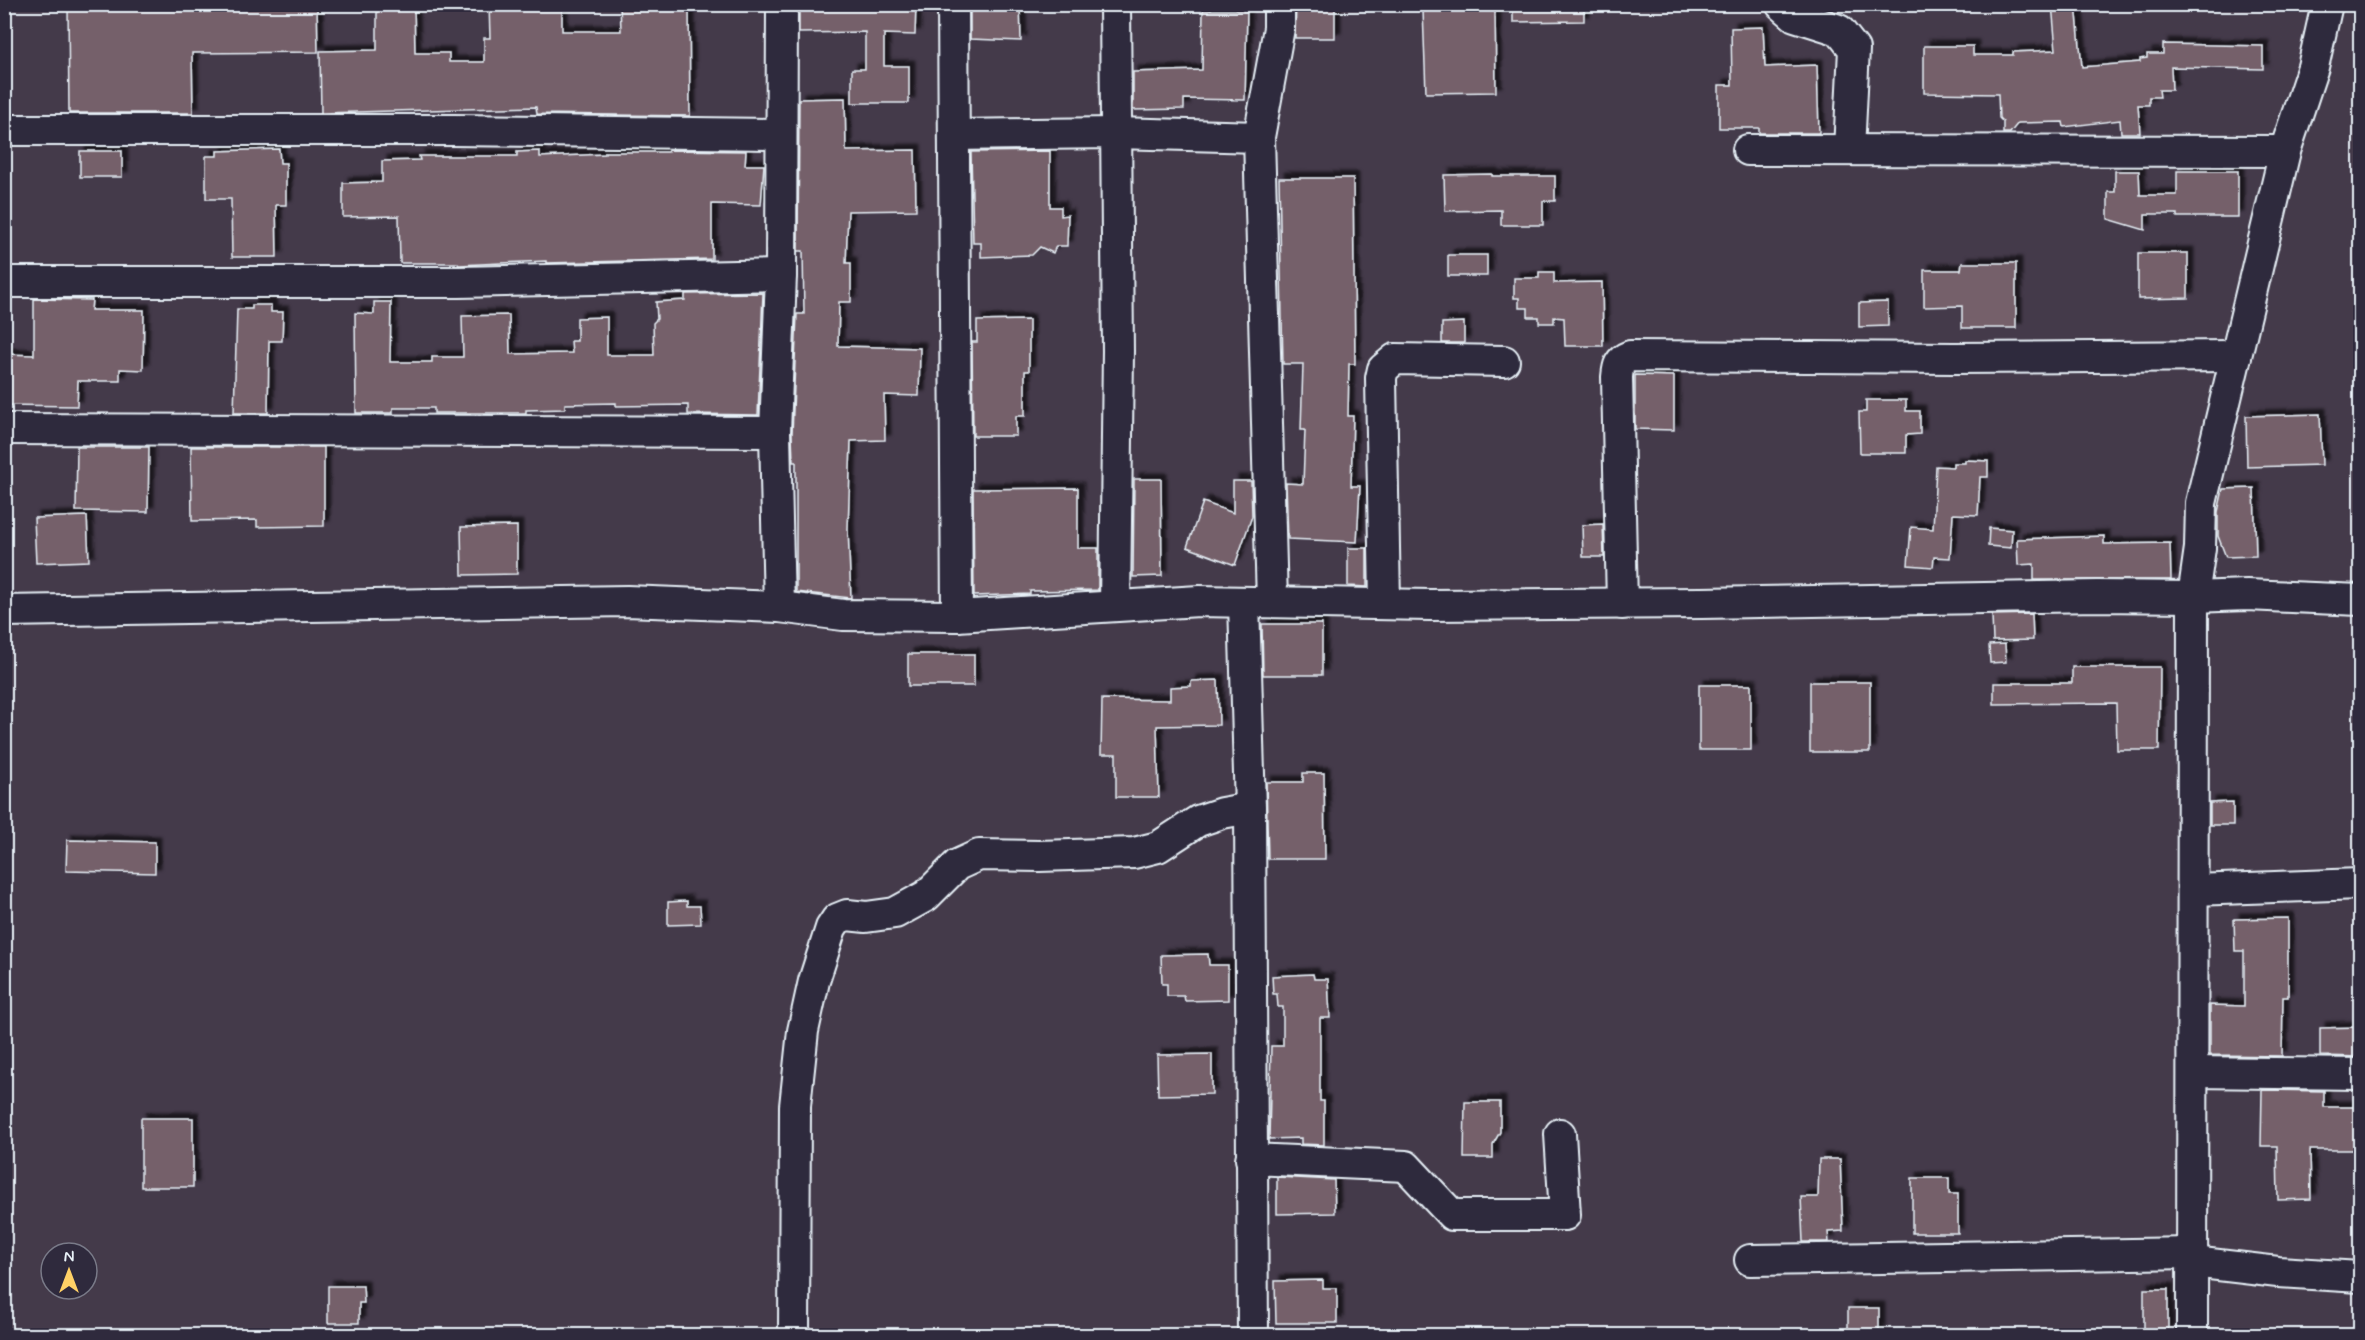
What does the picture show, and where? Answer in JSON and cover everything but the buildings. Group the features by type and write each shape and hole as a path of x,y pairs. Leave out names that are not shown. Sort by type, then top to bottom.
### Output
{"street":[{"path":"779,607 775,432 781,275 782,4"},
{"path":"953,4 957,616"},
{"path":"1115,4 1118,351 1115,606"},
{"path":"1253,1335 1250,808 1258,602 1259,137 1279,28 1279,4"},
{"path":"1781,4 1795,16 1839,30 1854,49 1849,150"},
{"path":"2192,1335 2193,597 2199,548 2201,503 2285,151 2313,67 2327,4"},
{"path":"4,130 453,130 781,134"},
{"path":"954,135 1116,133 1259,137"},
{"path":"1748,150 2285,151"},
{"path":"4,282 459,282 781,275"},
{"path":"1622,604 1617,377 1618,365 1623,358 1630,356 1954,358 2236,356"},
{"path":"1384,603 1381,378 1383,369 1395,359 1504,361"},
{"path":"4,429 775,432"},
{"path":"4,611 627,602 779,607 843,615 957,616 1199,602 1622,604 2247,595 2361,600"},
{"path":"794,1335 795,1106 803,1031 814,981 831,928 837,919 847,915 866,917 895,913 926,896 957,865 980,855 1084,856 1134,853 1158,847 1198,821 1222,813 1250,808"},
{"path":"2194,890 2361,884"},
{"path":"2193,1072 2361,1074"},
{"path":"1251,1159 1406,1166 1452,1215 1565,1215 1560,1134"},
{"path":"1750,1260 2193,1257 2268,1272 2361,1277"}]}
